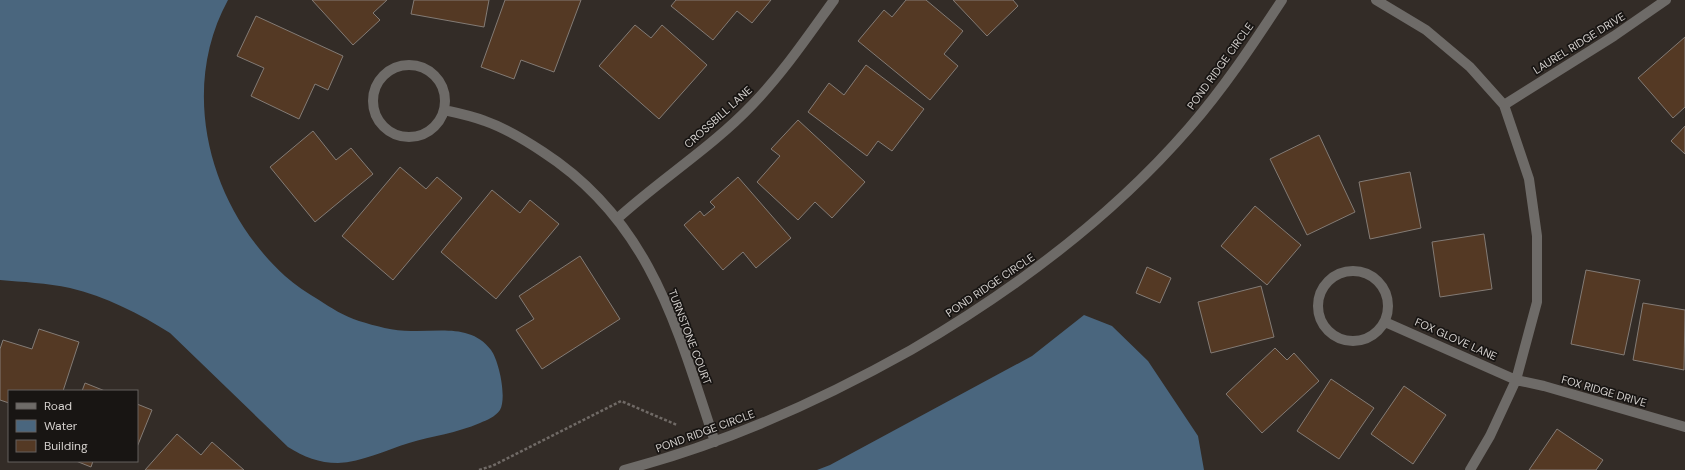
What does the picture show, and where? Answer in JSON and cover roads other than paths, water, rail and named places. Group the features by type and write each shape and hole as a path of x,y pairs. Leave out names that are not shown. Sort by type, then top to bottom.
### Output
{"street":[{"name":"CROSSBILL LANE","path":"618,218 640,198 702,149 751,106 793,58 834,0"},
{"name":"POND RIDGE CIRCLE","path":"624,470 662,460 715,442 803,407 878,368 959,322 1039,268 1128,192 1190,128 1242,61 1282,0"},
{"path":"1376,0 1426,30 1470,67 1504,105 1529,179 1537,236 1537,302 1516,380 1490,436 1470,470"},
{"name":"LAUREL RIDGE DRIVE","path":"1504,105 1614,36 1666,0"},
{"path":"412,65 424,68 434,75 441,85 445,97 444,110 440,120 432,128 422,134 400,136 390,131 378,119 373,103 374,92 380,80 388,72 399,66 412,65"},
{"name":"TURNSTONE COURT","path":"444,110 486,121 527,141 565,166 593,191 618,218 650,268 674,321 715,442"},
{"path":"1358,271 1368,274 1377,280 1384,289 1388,300 1388,311 1385,322 1370,338 1348,342 1337,338 1328,332 1319,318 1318,302 1321,291 1327,282 1341,273 1358,271"},
{"name":"FOX GLOVE LANE","path":"1385,322 1516,380"},
{"name":"FOX RIDGE DRIVE","path":"1516,380 1544,386 1685,427"}],"water":[{"path":"0,0 228,0 213,35 205,72 204,109 210,147 221,183 237,217 259,248 285,276 306,292 333,309 371,325 405,331 454,331 474,336 483,342 494,355 499,370 503,397 500,410 488,419 471,426 409,443 365,458 338,463 318,461 300,454 288,447 170,333 147,319 122,306 83,291 53,285 0,280"},
{"path":"1084,315 1112,326 1148,361 1198,436 1204,470 817,470 830,465 1032,356"}]}
